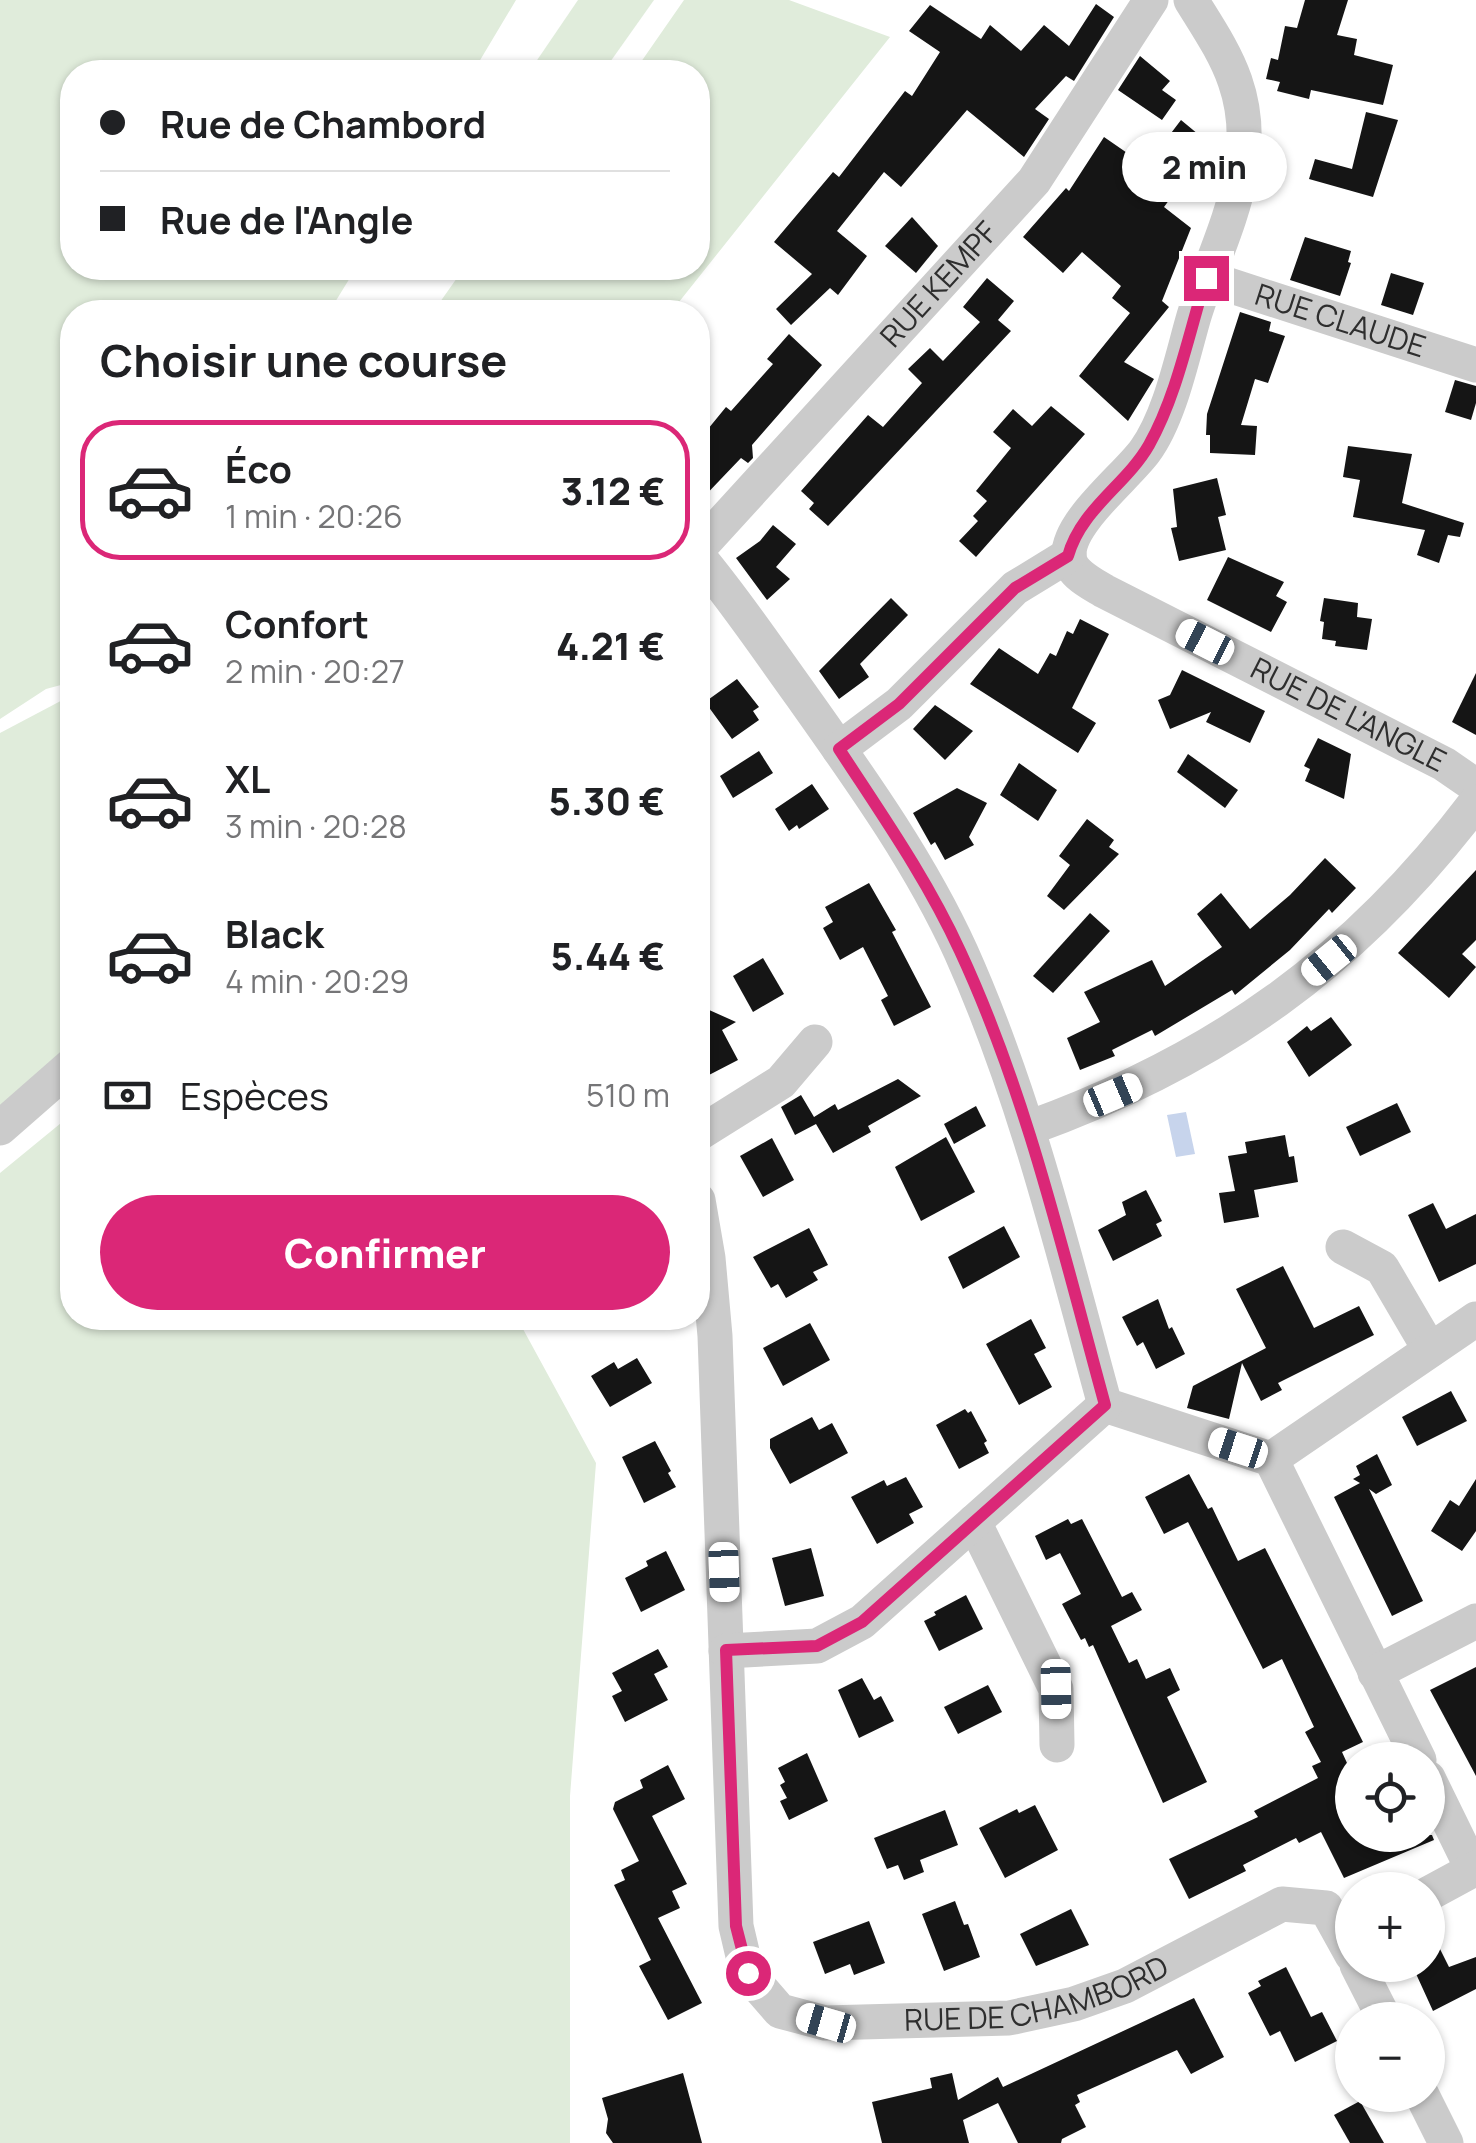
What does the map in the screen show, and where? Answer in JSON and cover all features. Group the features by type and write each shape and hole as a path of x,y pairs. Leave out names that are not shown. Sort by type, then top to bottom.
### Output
{"street":[{"name":"RUE KEMPF","path":"710,539 1034,181 1151,0"},
{"path":"839,749 899,704 1015,588 1068,556 1074,536 1146,450 1160,424 1206,278 1237,198 1244,164 1246,135 1235,81 1192,0"},
{"name":"RUE CLAUDE","path":"1206,278 1476,365"},
{"name":"RUE DE L'ANGLE","path":"1068,556 1075,572 1104,592 1444,764 1476,786"},
{"path":"710,568 839,749 917,868 960,952 1029,1128 1105,1405"},
{"path":"1029,1128 1146,1081 1216,1043 1282,999 1352,942 1412,880 1476,802"},
{"path":"710,1127 782,1082 815,1042"},
{"path":"0,1128 60,1076"},
{"path":"1343,1246 1382,1268 1430,1350"},
{"name":"RUE DE CHAMBORD","path":"710,1278 716,1336 736,1926 748,1973 780,2010 826,2023 1010,2018 1074,2004 1125,1986 1282,1904 1326,1908 1335,1922"},
{"path":"1271,1458 1476,1319"},
{"path":"1105,1405 1271,1458 1409,1742"},
{"path":"726,1650 817,1646 842,1635 862,1622 1105,1405"},
{"path":"974,1522 1056,1689 1057,1745"},
{"path":"1375,1673 1476,1621"},
{"path":"1445,1812 1474,1869 1445,1885"},
{"path":"1430,2112 1446,2143"}],"green space":[{"path":"0,0 516,0 480,60 60,60 60,280 349,280 336,300 60,300 60,685 46,689 0,719"},
{"path":"578,0 654,0 612,60 537,60"},
{"path":"684,0 789,0 890,37 710,263 710,60 642,60"},
{"path":"456,280 696,280 681,300 441,300"},
{"path":"60,701 60,1060 0,1110 0,733"},
{"path":"60,1124 60,1330 524,1330 596,1463 570,1796 570,2143 0,2143 0,1173"}],"water":[{"path":"1186,1112 1195,1154 1176,1157 1167,1115"}],"building":[{"path":"1305,0 1348,0 1337,35 1357,39 1354,55 1393,65 1383,105 1311,90 1309,99 1277,91 1280,82 1266,79 1271,58 1278,60 1285,26 1297,28"},
{"path":"1096,4 1114,17 1074,81 1066,76 1035,109 1049,119 1024,157 967,110 901,187 884,172 837,231 867,256 838,295 830,288 791,325 776,309 812,274 774,242 833,172 839,177 905,91 912,96 940,52 909,31 930,5 981,39 990,25 1021,51 1044,25 1069,46"},
{"path":"1140,56 1170,81 1162,90 1176,100 1162,120 1118,90"},
{"path":"1366,112 1398,120 1373,197 1309,179 1315,159 1352,169"},
{"path":"1181,120 1222,154 1220,168 1212,186 1209,182 1205,186 1189,173 1164,207 1191,228 1162,301 1169,307 1124,362 1154,379 1128,421 1079,376 1130,313 1112,298 1121,286 1082,252 1063,273 1023,237 1066,188 1069,191 1104,137 1146,166"},
{"path":"912,217 938,246 916,273 885,246"},
{"path":"1305,237 1351,251 1340,296 1290,280"},
{"path":"1391,273 1424,283 1413,315 1381,305"},
{"path":"987,278 1014,301 998,320 1011,331 828,526 809,509 814,503 801,491 868,415 883,427 922,383 908,369 930,348 943,361 980,322 963,307"},
{"path":"1240,312 1271,322 1269,331 1285,336 1268,383 1255,379 1241,425 1257,426 1255,455 1210,453 1207,414"},
{"path":"789,334 822,365 752,445 753,458 748,463 741,458 710,490 710,427 726,407 731,411 773,364 767,359"},
{"path":"1455,380 1476,386 1471,420 1445,412"},
{"path":"1051,406 1085,434 976,557 959,541 978,521 973,516 987,501 976,491 1011,448 993,432 1013,409 1032,426"},
{"path":"1348,446 1412,454 1402,503 1464,523 1460,537 1448,535 1439,563 1417,555 1425,530 1353,517 1360,480 1343,477"},
{"path":"1217,478 1226,515 1218,517 1226,550 1179,561 1171,528 1177,527 1173,489"},
{"path":"773,525 796,544 776,567 790,579 767,600 736,558 760,541"},
{"path":"1228,557 1284,582 1276,596 1287,602 1271,632 1207,600"},
{"path":"891,598 908,615 860,664 869,677 839,699 819,671"},
{"path":"1324,598 1358,603 1357,617 1372,619 1367,650 1335,646 1336,641 1322,639"},
{"path":"1080,619 1109,634 1072,708 1096,723 1078,753 970,684 999,648 1038,674 1050,653 1056,656 1067,631 1073,634"},
{"path":"1182,670 1265,711 1250,743 1206,722 1211,712 1170,729 1158,700 1170,695"},
{"path":"1476,673 1476,735 1452,722"},
{"path":"737,679 759,707 753,711 759,720 732,739 710,709 710,698"},
{"path":"935,705 973,731 945,760 913,729"},
{"path":"1318,738 1351,754 1344,799 1305,781 1310,769 1304,766"},
{"path":"759,751 773,773 733,798 720,776"},
{"path":"1188,754 1238,790 1225,808 1177,772"},
{"path":"1019,763 1057,790 1038,821 1000,795"},
{"path":"812,784 829,809 799,829 797,825 789,831 775,809"},
{"path":"957,788 987,803 969,837 974,845 945,860 935,842 931,845 913,813"},
{"path":"1087,819 1114,840 1109,847 1119,854 1064,910 1047,896 1070,865 1059,856"},
{"path":"1325,858 1356,888 1332,913 1329,909 1290,950 1235,995 1232,990 1155,1036 1152,1030 1112,1050 1115,1056 1080,1070 1067,1038 1100,1022 1084,992 1152,960 1165,986 1222,947 1197,914 1221,893 1250,929"},
{"path":"1476,870 1476,940 1462,954 1476,967 1449,998 1398,953"},
{"path":"869,883 896,930 892,932 931,1007 894,1026 881,1000 888,996 863,947 840,960 823,928 833,922 825,907"},
{"path":"1090,913 1110,931 1053,993 1033,976"},
{"path":"763,958 784,994 753,1012 733,976"},
{"path":"710,1010 736,1022 722,1030 738,1060 710,1074"},
{"path":"1331,1017 1352,1045 1309,1077 1287,1042 1307,1026 1311,1031"},
{"path":"898,1079 921,1096 868,1126 871,1132 833,1153 816,1124 795,1135 781,1107 801,1095 814,1117 835,1104 838,1110"},
{"path":"1397,1103 1411,1132 1360,1156 1346,1127"},
{"path":"976,1106 986,1126 954,1144 944,1124"},
{"path":"1285,1135 1289,1157 1294,1156 1298,1182 1254,1190 1259,1217 1224,1223 1219,1193 1235,1191 1228,1156 1247,1153 1245,1142"},
{"path":"946,1137 975,1192 921,1221 895,1167"},
{"path":"772,1138 794,1180 763,1197 740,1156"},
{"path":"1146,1190 1162,1221 1156,1224 1162,1236 1113,1261 1098,1230 1126,1215 1122,1202"},
{"path":"1433,1203 1446,1229 1476,1214 1476,1264 1439,1282 1408,1215"},
{"path":"1004,1226 1020,1257 963,1289 948,1257"},
{"path":"809,1228 828,1265 813,1272 818,1280 786,1298 778,1284 771,1288 753,1257"},
{"path":"1283,1266 1314,1328 1359,1306 1374,1335 1278,1383 1282,1390 1261,1401 1242,1363 1229,1419 1187,1408 1193,1386 1266,1348 1236,1289"},
{"path":"1158,1299 1169,1329 1172,1327 1185,1354 1156,1369 1143,1342 1137,1346 1122,1317"},
{"path":"1031,1319 1046,1348 1034,1354 1052,1387 1019,1405 986,1344"},
{"path":"810,1323 830,1360 783,1386 763,1348"},
{"path":"637,1358 652,1383 610,1407 591,1376 614,1362 618,1369"},
{"path":"1451,1391 1467,1421 1417,1446 1402,1417"},
{"path":"965,1409 971,1411 989,1453 959,1469 936,1425"},
{"path":"812,1417 819,1430 832,1423 848,1453 790,1484 770,1448 770,1439"},
{"path":"655,1441 676,1487 644,1503 622,1457"},
{"path":"1377,1454 1392,1485 1376,1494 1369,1489 1423,1601 1392,1616 1334,1497 1360,1483 1353,1479 1360,1475 1356,1466"},
{"path":"1189,1474 1208,1509 1212,1507 1238,1561 1265,1548 1363,1742 1335,1742 1335,1852 1406,1852 1358,1872 1341,1872 1321,1832 1299,1843 1296,1838 1243,1865 1246,1871 1189,1899 1169,1859 1258,1817 1254,1811 1318,1778 1312,1766 1321,1762 1305,1732 1314,1727 1282,1659 1263,1669 1188,1522 1164,1534 1145,1497"},
{"path":"906,1477 923,1507 909,1514 914,1523 877,1544 851,1497 884,1480 887,1486"},
{"path":"1476,1479 1476,1531 1462,1551 1431,1531 1450,1500 1459,1506"},
{"path":"1068,1519 1071,1524 1082,1519 1122,1597 1132,1592 1142,1610 1111,1626 1129,1663 1137,1659 1146,1679 1170,1668 1180,1690 1167,1697 1207,1782 1163,1803 1093,1645 1089,1647 1085,1638 1081,1640 1062,1604 1081,1594 1060,1553 1046,1560 1035,1536"},
{"path":"811,1548 824,1596 785,1606 772,1558"},
{"path":"666,1551 685,1590 641,1612 625,1578"},
{"path":"966,1595 983,1629 939,1651 924,1621"},
{"path":"658,1649 668,1667 654,1674 668,1700 625,1722 612,1696 622,1691 612,1673"},
{"path":"1476,1667 1476,1776 1430,1690"},
{"path":"862,1678 874,1700 881,1696 894,1721 859,1738 838,1690"},
{"path":"988,1685 1002,1712 958,1734 944,1707"},
{"path":"807,1753 828,1801 789,1820 780,1801 787,1798 778,1768"},
{"path":"668,1765 685,1799 652,1816 687,1884 672,1891 680,1908 658,1918 702,2003 668,2020 639,1966 651,1960 614,1885 625,1880 621,1870 639,1861 613,1809 615,1802 643,1788 640,1780"},
{"path":"1035,1805 1058,1850 1005,1878 979,1828 1017,1809 1019,1813"},
{"path":"945,1810 958,1845 920,1860 924,1872 904,1880 898,1865 887,1869 874,1838"},
{"path":"955,1901 980,1957 944,1971 922,1914"},
{"path":"1071,1909 1089,1945 1036,1966 1020,1934"},
{"path":"869,1921 885,1963 854,1975 850,1964 825,1974 813,1942"},
{"path":"1476,1957 1476,1989 1445,2005 1429,2002 1420,1982 1445,1982 1445,1959 1449,1967"},
{"path":"1286,1967 1311,2017 1322,2012 1335,2042 1295,2062 1280,2031 1270,2036 1248,1993 1261,1986 1258,1981"},
{"path":"1194,1998 1224,2057 1191,2074 1177,2050 1077,2095 1080,2102 1075,2105 1086,2127 1061,2143 1018,2143 998,2103 963,2120 969,2143 882,2143 872,2102 932,2088 930,2078 952,2073 958,2100 998,2077 1003,2087"},
{"path":"683,2073 702,2143 613,2143 606,2133 608,2119 602,2098"},
{"path":"1366,2112 1384,2143 1350,2143 1334,2115"}],"route":[{"path":"748,1973 736,1926 726,1650 817,1646 842,1635 862,1622 1105,1405 1029,1128 960,952 917,868 839,749 899,704 1015,588 1068,556 1074,536 1146,450 1160,424 1206,278"}]}
